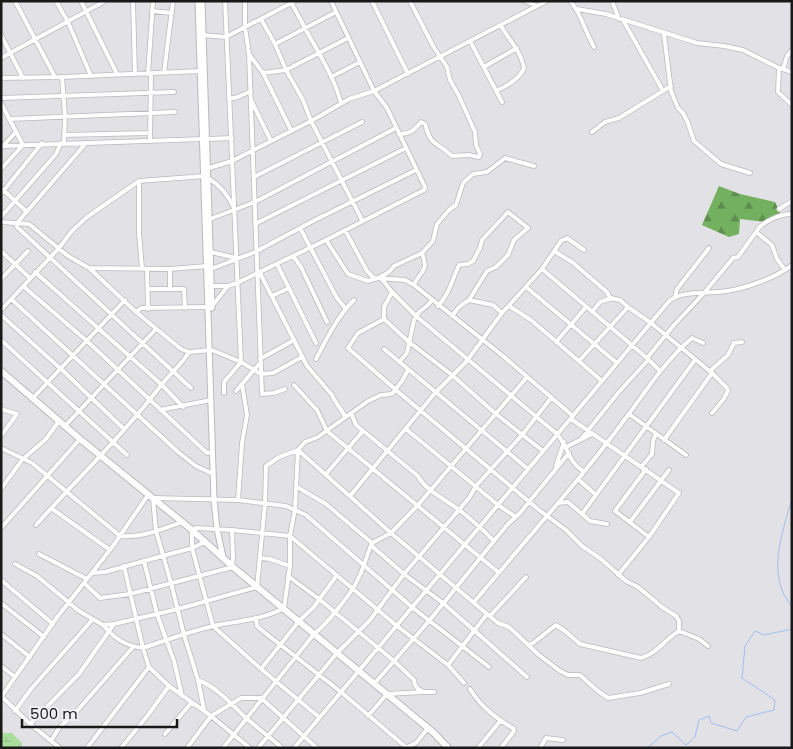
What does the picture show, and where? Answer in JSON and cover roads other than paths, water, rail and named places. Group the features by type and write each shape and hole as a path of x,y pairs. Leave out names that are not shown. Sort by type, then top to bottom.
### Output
{"highway":[{"path":"2,375 192,530 257,587 428,728 448,748"},
{"path":"213,549 220,543"}],"main road":[{"path":"198,1 203,70 214,500 216,529 223,558"},
{"path":"201,35 202,1"},
{"path":"206,178 210,219 211,252 209,268 212,286 210,307"}],"street":[{"path":"15,1 55,78"},
{"path":"56,1 68,22 91,76"},
{"path":"81,1 117,74"},
{"path":"1,58 105,1"},
{"path":"133,1 136,74"},
{"path":"150,140 149,93 151,85 149,74 152,1"},
{"path":"164,73 172,1"},
{"path":"224,393 224,382 241,362 225,1"},
{"path":"245,1 245,27 249,54 249,92 255,202 255,252 258,273 262,394 274,393 285,389"},
{"path":"212,286 228,286 278,264 424,190 425,187 400,134 387,108 374,91 331,1"},
{"path":"372,1 408,74"},
{"path":"400,134 414,131 420,122 423,122 426,124 430,139 434,144 445,149 452,156 469,155 479,157 480,154 476,145 475,132 450,80 447,67 410,1"},
{"path":"525,1 538,6"},
{"path":"206,169 232,161 342,103 374,91 408,74 547,1"},
{"path":"570,1 577,9 587,36 594,47"},
{"path":"612,1 663,91"},
{"path":"201,35 226,37 292,2 331,77 342,103"},
{"path":"577,9 621,19 697,43 743,50 792,72"},
{"path":"152,11 172,13"},
{"path":"275,44 336,12"},
{"path":"261,19 362,220"},
{"path":"496,91 507,86 524,71 524,65 517,48 510,41 501,26"},
{"path":"664,34 671,91 678,108 688,123 694,141 721,164 750,173"},
{"path":"1,35 22,78"},
{"path":"263,73 286,70 348,38"},
{"path":"470,41 502,102"},
{"path":"484,67 517,48"},
{"path":"792,50 781,68 778,92 792,105"},
{"path":"249,54 263,73 291,130"},
{"path":"331,77 360,62"},
{"path":"1,78 55,78 203,70"},
{"path":"1,217 56,154 63,143 65,116 62,77"},
{"path":"592,132 605,122 620,118 671,86"},
{"path":"1,98 174,92"},
{"path":"230,100 249,92"},
{"path":"250,99 271,141"},
{"path":"1,104 23,145"},
{"path":"10,119 175,112"},
{"path":"1,118 6,113"},
{"path":"254,177 362,122"},
{"path":"210,219 255,202 396,128"},
{"path":"2,147 16,132"},
{"path":"64,136 150,132"},
{"path":"2,147 63,143 232,138"},
{"path":"17,224 86,143"},
{"path":"27,212 2,191 42,144"},
{"path":"1,169 23,145"},
{"path":"255,224 406,148"},
{"path":"326,240 348,274 368,281 379,278 389,272 394,266 422,253 433,240 437,224 456,205 463,183 473,174 487,172 506,158 534,166"},
{"path":"89,268 209,268 255,252 416,170"},
{"path":"1,310 59,248 72,231 87,217 139,181 206,178 218,185 230,199 235,210"},
{"path":"139,181 139,232 148,289 148,308"},
{"path":"779,209 792,201"},
{"path":"438,306 451,287 459,265 468,264 472,261 480,248 482,240 508,212 528,228 514,240 508,255 496,267 487,271 468,300 452,316"},
{"path":"565,444 582,438 590,432 618,392 733,258 738,257 758,227 783,214 792,214"},
{"path":"1,222 29,224 68,256 89,268 136,312 181,349 189,352 210,352 241,362 261,374 273,373 302,357"},
{"path":"17,224 17,227 48,258 191,388"},
{"path":"300,228 337,298 346,309"},
{"path":"346,230 367,271 379,278 416,316 557,434 565,444 574,465 583,471"},
{"path":"756,232 772,245 777,259 785,270"},
{"path":"350,496 435,393 468,359 502,313 542,269 564,238 584,250"},
{"path":"675,297 677,289 709,248"},
{"path":"1,251 30,278"},
{"path":"2,278 28,251"},
{"path":"554,251 572,262 612,298 620,300 652,323 722,382 728,390 723,400 712,413"},
{"path":"211,252 236,258"},
{"path":"414,285 424,272 426,264 422,253"},
{"path":"293,256 301,268 327,322"},
{"path":"278,264 316,343"},
{"path":"294,748 652,323 665,305 675,297 736,289 753,284 792,265"},
{"path":"170,268 170,288"},
{"path":"542,269 660,371"},
{"path":"35,272 162,385 183,407"},
{"path":"258,273 272,296 308,367 332,395 345,417"},
{"path":"379,278 405,280 414,285 527,376 590,432 679,493 649,537 618,575"},
{"path":"23,286 86,341 207,453 212,452"},
{"path":"136,312 141,308 210,307 228,286"},
{"path":"526,287 617,363"},
{"path":"272,296 289,288"},
{"path":"148,289 184,289 185,308"},
{"path":"392,292 384,307 384,319 409,342 452,375 543,452"},
{"path":"592,312 600,302 612,298"},
{"path":"11,299 186,458 196,466 213,474"},
{"path":"32,399 124,300"},
{"path":"316,359 332,328 354,300"},
{"path":"399,362 407,353 416,316 432,300"},
{"path":"468,300 493,305 502,313"},
{"path":"508,306 531,320 602,381"},
{"path":"556,342 586,307"},
{"path":"579,361 628,307"},
{"path":"1,315 61,369 124,430"},
{"path":"384,319 358,333 348,348 491,470 566,530 582,546 601,559 626,581 638,587 676,616 679,621 679,631"},
{"path":"65,426 156,329"},
{"path":"474,602 578,479 660,371 692,338 703,343"},
{"path":"1,340 127,455"},
{"path":"236,391 260,361 294,340"},
{"path":"664,440 711,372 728,355 734,343 742,342"},
{"path":"384,349 528,469"},
{"path":"36,525 150,401 189,352"},
{"path":"582,514 695,360"},
{"path":"103,625 178,609 257,587 263,533 266,466 279,457 298,450 305,442 318,437 368,401 392,394 408,370"},
{"path":"223,748 261,698 346,598 358,579 372,543 391,533 418,505 527,376"},
{"path":"238,500 242,443 247,415 242,384"},
{"path":"294,385 317,410 327,431 418,505 464,546 498,572"},
{"path":"258,748 318,675 378,609 418,556 459,510 476,486 522,435 551,398"},
{"path":"160,410 211,400"},
{"path":"1,409 17,414 1,436"},
{"path":"351,413 356,425 362,431 480,527 494,541"},
{"path":"629,414 686,455"},
{"path":"1,489 22,460 46,439 59,421"},
{"path":"406,429 498,505 516,517"},
{"path":"326,474 362,431"},
{"path":"649,537 615,511 652,454 653,441 656,434"},
{"path":"1,528 46,475 80,439"},
{"path":"556,469 565,444"},
{"path":"1,448 22,460 32,463 120,536 128,537 156,531 182,522"},
{"path":"298,450 418,556 498,623 509,627 560,671 568,675 580,675 608,698 640,693 669,684"},
{"path":"15,564 37,576 79,611 103,625 119,641 133,647 143,648 213,626 274,613 284,608 290,566 290,536 297,487 298,450"},
{"path":"374,684 429,621 506,525 530,502 569,454"},
{"path":"630,522 669,470"},
{"path":"578,479 596,495"},
{"path":"297,487 326,504 372,543 373,547 404,574 443,604 527,677"},
{"path":"151,497 238,500 286,506 295,509 306,515 413,608 489,667"},
{"path":"151,497 156,531 172,583 184,635 198,680 204,710"},
{"path":"60,748 30,724 1,696 53,624 151,497"},
{"path":"558,503 568,502 590,521 607,524"},
{"path":"51,508 110,550"},
{"path":"319,717 213,626 192,548 192,530 196,528 216,529 290,536 397,626 448,664 464,683"},
{"path":"84,583 100,598 130,594 232,566 232,530"},
{"path":"92,573 105,572 164,556 205,542"},
{"path":"39,554 87,579"},
{"path":"260,558 270,559 290,566"},
{"path":"144,561 157,614 174,661 182,696"},
{"path":"124,566 149,667 168,686 204,710 250,748"},
{"path":"261,669 299,621 314,608 337,575"},
{"path":"288,576 394,661 414,680 416,687 424,692"},
{"path":"448,664 472,630 526,577"},
{"path":"1,580 53,624"},
{"path":"1,603 44,637"},
{"path":"256,618 258,626 280,645 406,747 416,742 428,728"},
{"path":"16,710 31,689 93,619"},
{"path":"30,724 79,674 114,624"},
{"path":"528,645 533,644 556,625 566,631 580,644 641,658 650,656 670,636 679,631"},
{"path":"679,631 699,639 708,646"},
{"path":"1,634 30,657"},
{"path":"51,741 59,728 77,711 133,647"},
{"path":"1,666 15,677"},
{"path":"87,748 149,667"},
{"path":"198,680 206,683 232,704 282,748"},
{"path":"121,748 148,715 168,686"},
{"path":"470,689 478,701 514,728 514,731 501,748"},
{"path":"368,716 387,694 434,692"},
{"path":"187,748 211,716 241,698 261,698 317,748"},
{"path":"164,734 192,702"},
{"path":"478,748 501,720"},
{"path":"540,748 546,738 563,740"}],"waterway":[{"path":"792,498 778,554 779,582 792,606"},
{"path":"647,748 661,736 672,732 686,745 695,737 699,720 709,716 711,723 737,731 746,717 774,710 775,700 742,678 745,646 755,631 764,635 792,629"}]}
